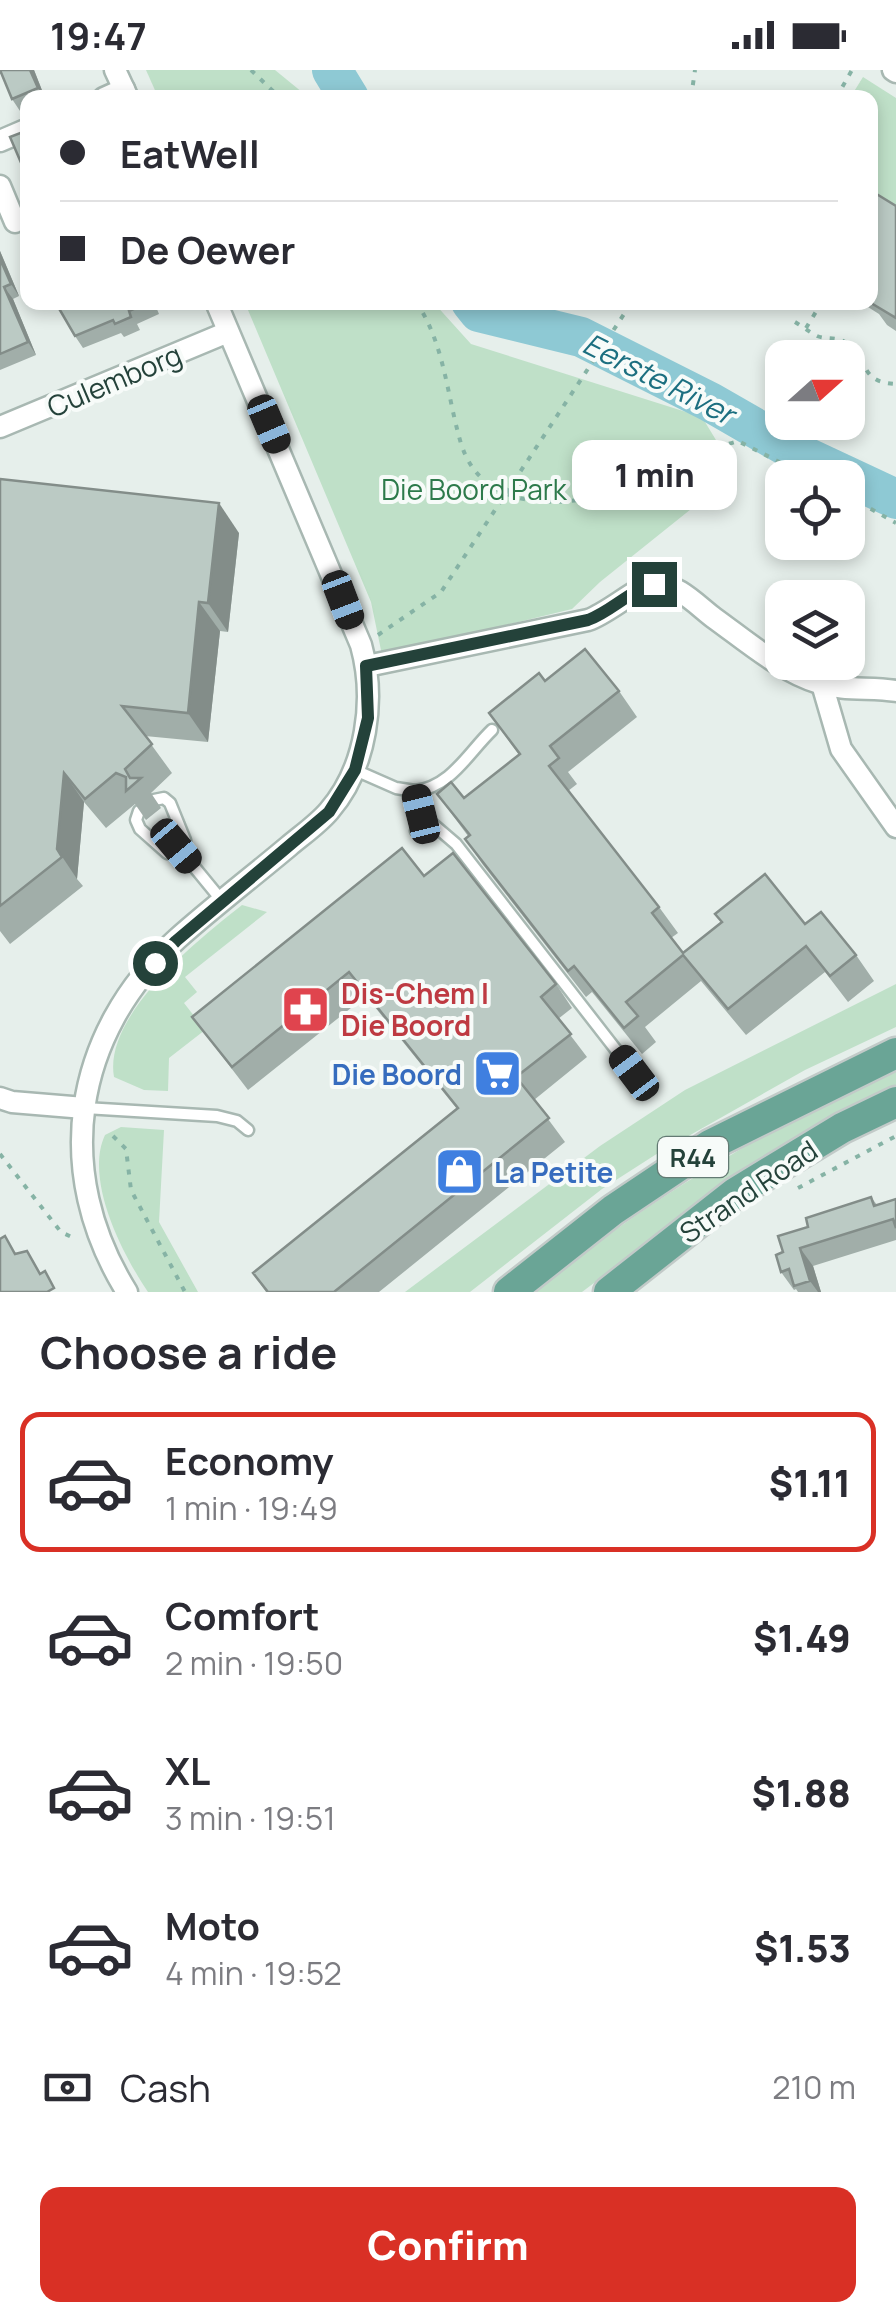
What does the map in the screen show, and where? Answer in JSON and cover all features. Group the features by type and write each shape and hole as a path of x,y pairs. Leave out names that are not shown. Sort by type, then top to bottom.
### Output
{"main road":[{"name":"Strand Road","path":"509,1292 613,1210 710,1145 896,1053"},
{"name":"Strand Road","path":"609,1292 736,1193 842,1128 896,1102"}],"street":[{"path":"0,186 15,222"},
{"path":"127,1292 98,1233 86,1195 80,1133 104,1043 135,985 176,941 329,812 355,770 368,718 363,655 219,310"},
{"name":"Culemborg","path":"0,427 228,332"},
{"path":"363,655 588,620 614,609 643,586 654,584 676,589 794,672 822,684 896,691"},
{"path":"822,684 840,749 896,827"},
{"path":"0,1098 84,1108"}],"lane":[{"path":"355,770 396,788 415,791 437,786 492,730"},
{"path":"415,791 421,814 416,831"},
{"path":"154,800 164,798 170,803 176,846"},
{"path":"140,811 136,820 140,829 176,846 223,902"},
{"path":"421,814 456,844 634,1073"},
{"path":"84,1108 217,1116 237,1120 248,1130"}],"path":[{"path":"251,70 272,90"},
{"path":"422,310 447,378 461,444 478,476 523,502 589,501 653,482 702,452 738,441 775,460"},
{"path":"363,655 441,592 627,310"},
{"path":"806,329 817,310"},
{"path":"796,322 820,338 843,340 857,353 863,369 872,378 896,384"},
{"path":"865,505 896,522"},
{"path":"113,1136 126,1150 132,1190 186,1292"},
{"path":"786,1194 896,1136"},
{"path":"0,1155 61,1232 76,1239"}],"green space":[{"path":"146,70 275,70 299,90 155,90"},
{"path":"863,77 896,98 896,219 878,208 878,90 855,90"},
{"name":"Die Boord Park","path":"248,310 440,310 471,344 702,417 736,473 572,609 382,655 371,602"},
{"path":"242,905 267,912 185,977 197,992 184,1003 205,1030 169,1058 168,1091 144,1090 114,1077 115,1053 138,1004 180,958"},
{"path":"896,984 896,1027 805,1070 655,1155 602,1189 470,1292 405,1292 600,1146 685,1090"},
{"path":"896,1068 896,1085 839,1113 712,1194 582,1292 533,1292 620,1227 708,1169 799,1116"},
{"path":"121,1127 164,1130 159,1222 198,1292 148,1292 118,1238 99,1173 105,1135"}],"building":[{"path":"0,70 30,70 38,88 20,90 20,96 12,99"},
{"path":"20,133 20,160 10,137"},
{"path":"878,195 896,206 896,318 878,307"},
{"path":"0,259 11,284 4,287 28,342 0,354"},
{"path":"60,310 131,310 131,317 75,336"},
{"path":"0,479 219,503 208,603 199,602 188,713 122,706 152,744 125,769 130,778 141,778 126,791 126,777 116,773 85,799 64,773 57,849 62,857 0,906"},
{"path":"585,649 619,691 550,746 559,758 549,766 659,907 652,913 683,953 722,922 715,914 765,874 805,924 821,912 856,955 830,976 806,946 728,1009 683,955 626,1002 638,1016 624,1028 574,966 568,971 465,839 470,835 437,794 451,782 464,798 520,754 489,713 539,673 545,681"},
{"name":"Die Boord","path":"402,848 424,876 453,853 556,984 541,997 571,1034 516,1077 549,1118 334,1292 268,1292 253,1273 458,1108 349,972 232,1067 192,1017"},
{"path":"871,1197 874,1206 896,1199 896,1228 893,1219 800,1248 810,1281 794,1286 789,1269 781,1272 776,1255 783,1252 778,1236 808,1227 806,1218"},
{"path":"5,1236 15,1254 27,1251 40,1274 45,1271 54,1288 47,1292 0,1292 0,1239"}],"waterway":[{"name":"Eerste River","path":"332,70 344,90"},
{"name":"Eerste River","path":"477,310 581,337 710,402 802,455 896,499"}],"place":[{"name":"Dis-Chem | Die Boord","path":"306,1009"},
{"name":"Die Boord","path":"497,1074"},
{"name":"La Petite","path":"459,1172"}],"route":[{"path":"155,963 329,812 355,770 368,718 366,666 588,620 614,609 643,586 654,584"}]}
